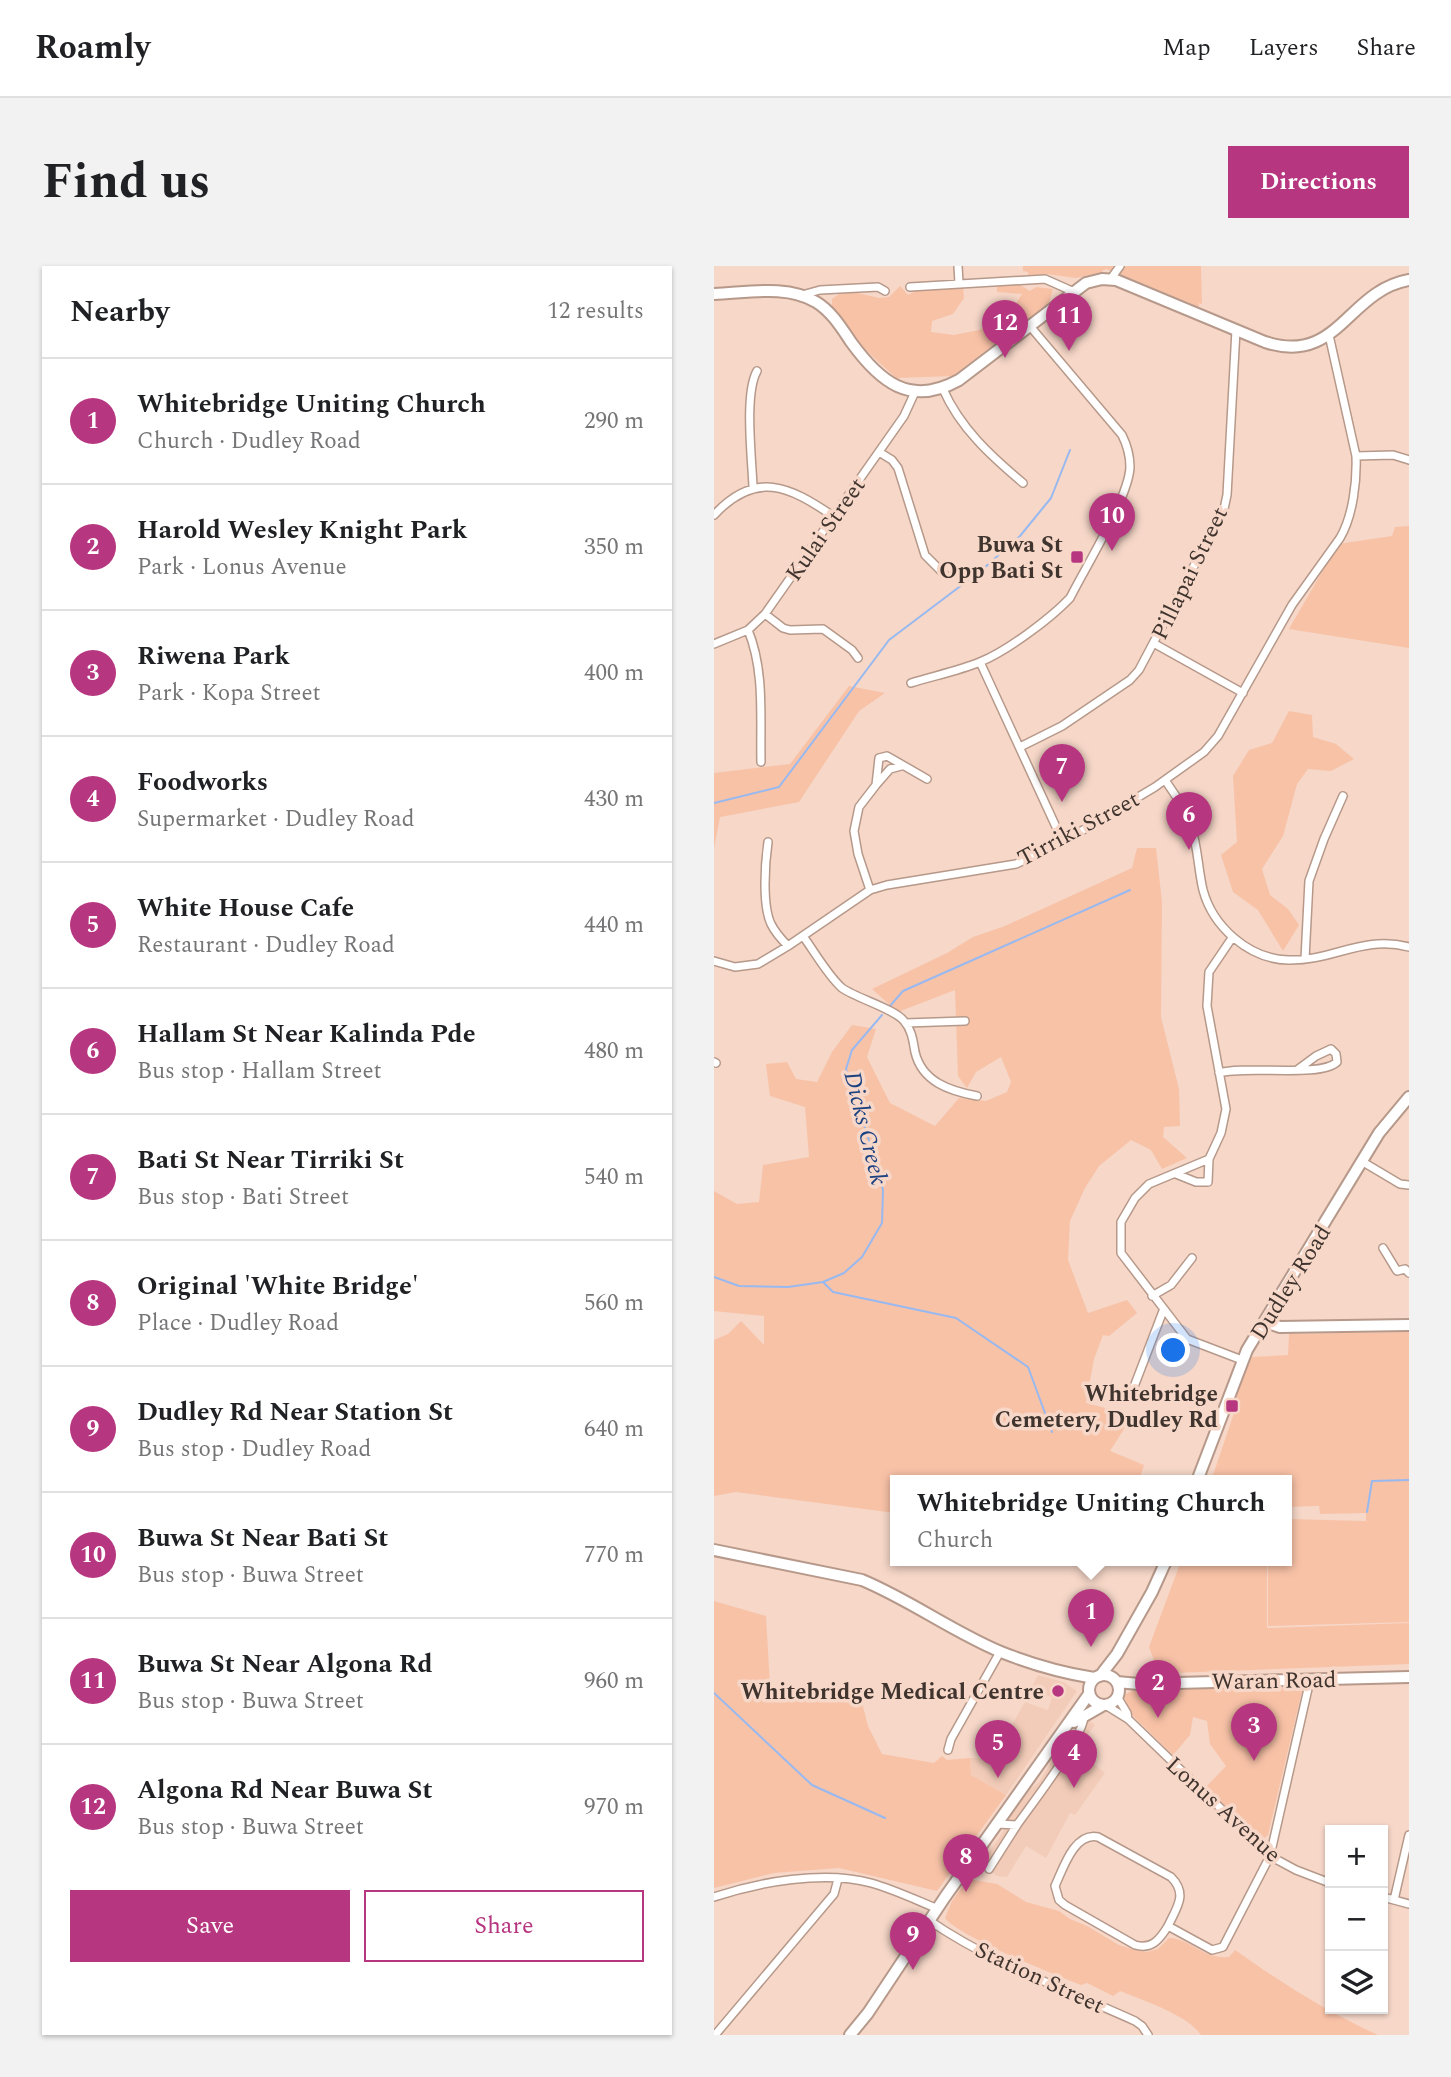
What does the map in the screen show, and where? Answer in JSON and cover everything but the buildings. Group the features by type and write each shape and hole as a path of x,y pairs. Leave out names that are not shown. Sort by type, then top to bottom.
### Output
{"main road":[{"path":"714,294 772,292 801,295 815,301 832,314 872,369 901,389 915,392 943,389 959,380 1072,291 1086,283 1110,280 1136,288 1273,345 1289,347 1306,346 1329,335 1384,287 1409,280"},
{"name":"Dudley Road","path":"1199,1475 1242,1360 1380,1133 1409,1097"},
{"path":"1265,1322 1280,1327 1409,1325"},
{"path":"714,1550 862,1580 883,1588 1000,1652 1070,1675 1107,1675 1116,1681"},
{"path":"850,2035 1066,1727 1097,1677 1117,1654 1164,1566"},
{"path":"1066,1727 1119,1696 1116,1681 1117,1654"},
{"path":"1070,1675 1089,1692 1095,1703 1104,1706"},
{"name":"Waran Road","path":"1116,1681 1139,1684 1409,1677"},
{"name":"Waran Road","path":"1119,1696 1139,1684"}],"street":[{"path":"958,266 959,283"},
{"path":"1110,280 1120,266"},
{"path":"910,287 1045,279 1072,291"},
{"path":"801,295 820,290 878,287 885,291"},
{"path":"911,683 980,662 1051,615 1070,598 1128,481 1129,455 1122,435 1029,325"},
{"name":"Pillapai Street","path":"1020,747 1062,726 1130,680 1155,644 1224,509 1236,330"},
{"name":"Tirriki Street","path":"714,961 745,967 758,964 870,890 1016,864 1063,842 1165,780 1212,745 1292,605 1344,531 1356,471 1356,456 1329,335"},
{"path":"753,487 751,404 753,378 757,371"},
{"path":"943,389 950,404 985,452 1023,483"},
{"name":"Kulai Street","path":"714,644 748,630 765,614 904,416 915,392"},
{"path":"879,452 892,460 898,468 925,555 945,575"},
{"path":"1356,456 1393,455 1409,460"},
{"path":"714,514 737,494 753,487 788,489 806,497 834,516"},
{"path":"765,614 790,630 823,629 852,650 858,658"},
{"path":"748,630 755,645 759,667 761,762"},
{"path":"1155,644 1242,693"},
{"path":"980,662 1063,842"},
{"path":"876,785 879,758 887,756 928,779"},
{"path":"870,890 858,854 854,831 859,807 890,769 901,766"},
{"path":"1165,780 1179,800 1192,828 1208,903 1232,938 1269,957 1281,960 1305,959 1373,943 1409,945"},
{"path":"1305,959 1309,881 1343,796"},
{"path":"768,842 768,916 772,926 788,946"},
{"path":"803,936 840,986 903,1019 914,1039 920,1067 931,1078 949,1090 977,1096"},
{"path":"1176,1174 1196,1182 1208,1182 1209,1159 1221,1133 1226,1109 1207,1006 1209,972 1232,938"},
{"path":"906,1023 965,1021"},
{"path":"1219,1073 1245,1069 1297,1070 1329,1067 1337,1062 1336,1054 1331,1049 1325,1051 1297,1070"},
{"path":"1209,1159 1149,1184 1135,1198 1121,1222 1121,1253 1187,1339 1242,1360"},
{"path":"1363,1162 1400,1184 1409,1185"},
{"path":"1383,1248 1396,1271 1405,1269 1409,1273"},
{"path":"1152,1296 1171,1285 1192,1258"},
{"path":"1132,1392 1163,1311"},
{"path":"948,1750 1000,1652"},
{"path":"1168,1926 1212,1950 1223,1947 1270,1856 1310,1680"},
{"name":"Lonus Avenue","path":"1119,1696 1128,1719"},
{"name":"Lonus Avenue","path":"1104,1706 1128,1719 1270,1856 1325,1881"},
{"path":"989,1868 1062,1762 1083,1726 1084,1715"},
{"path":"997,1825 1017,1825"},
{"path":"1394,1900 1409,1835"},
{"path":"1087,1837 1098,1837 1171,1877 1181,1892 1168,1926 1160,1939 1142,1947 1095,1923 1059,1900 1055,1886 1078,1843 1087,1837"},
{"path":"714,1897 788,1880 838,1879 870,1883 938,1909"},
{"path":"715,2035 834,1894 838,1879"},
{"path":"1388,1898 1409,1905"},
{"name":"Station Street","path":"930,1921 976,1948 1135,2021 1142,2025 1148,2035"}],"shaded area":[{"path":"1023,266 1201,266 1202,304 1199,303 1199,307 1106,269 1076,278 1047,274 1028,275 1028,272 1023,271"},
{"path":"1015,282 1030,291 1036,287 1053,289 1049,303 953,376 896,378 856,341 832,313 832,299 845,290 879,298 889,297 900,286 908,295 917,290 963,286 964,298 953,314 932,321 931,332 954,335 979,330 1009,314 1022,294 997,292 997,286"},
{"path":"1409,526 1409,648 1289,629 1338,544 1392,536 1395,527"},
{"path":"849,686 885,693 859,711 799,802 720,817 714,848 714,773 790,764"},
{"path":"1289,711 1312,715 1313,737 1336,744 1354,759 1331,771 1308,769 1297,784 1283,836 1262,869 1270,895 1288,909 1299,925 1283,951 1258,910 1233,892 1221,855 1237,842 1233,776 1249,750 1272,743"},
{"path":"1137,848 1156,848 1162,902 1161,1017 1179,1089 1180,1126 1164,1127 1163,1137 1187,1158 1162,1169 1151,1150 1131,1140 1099,1166 1085,1188 1070,1221 1068,1260 1088,1313 1127,1300 1137,1313 1109,1336 1103,1335 1094,1359 1086,1403 1117,1411 1131,1418 1110,1451 1144,1465 1141,1475 890,1475 890,1512 736,1492 714,1496 714,1340 728,1334 741,1321 764,1345 764,1316 714,1311 714,1191 737,1204 759,1202 763,1165 809,1157 805,1107 770,1096 766,1064 787,1062 796,1079 817,1082 832,1052 852,1025 876,1029 867,1057 890,1103 935,1126 959,1098 986,1101 1007,1092 1011,1082 1001,1057 976,1072 967,1088 958,1076 955,990 898,1012 872,989 947,953 973,937 1005,926 1132,868"},
{"path":"1409,1332 1409,1622 1268,1626 1268,1566 1292,1566 1292,1519 1366,1521 1366,1513 1320,1514 1319,1506 1292,1507 1292,1475 1213,1475 1235,1410 1238,1388 1252,1357 1288,1355 1289,1334"},
{"path":"1179,1566 1267,1566 1267,1628 1409,1623 1409,1664 1172,1673 1158,1671 1149,1647"},
{"path":"714,1601 766,1616 770,1686 862,1703 868,1726 882,1754 934,1763 942,1756 947,1760 970,1758 971,1775 1006,1795 937,1891 839,1868 774,1873 714,1888"},
{"path":"1038,1675 1063,1682 1077,1691 1006,1795 971,1775 970,1758 983,1758 1001,1744 1025,1702 1048,1710 1052,1697 1030,1690"},
{"path":"1300,1687 1302,1691 1268,1835 1264,1839 1258,1838 1206,1787 1226,1766 1210,1744 1207,1721 1193,1717 1190,1735 1173,1755 1132,1715 1124,1697 1138,1688"},
{"path":"1089,1720 1095,1725 1076,1750 1105,1773 1075,1815 1070,1813 1046,1858 1026,1846 1007,1877 997,1876 981,1864 1003,1832 1009,1817 1028,1791 1039,1782 1069,1734 1079,1735"},
{"path":"968,1879 997,1884 1026,1902 1059,1911 1119,1945 1135,1950 1147,1952 1158,1949 1169,1938 1219,1957 1229,1957 1235,1950 1325,2008 1325,2014 1335,2014 1378,2035 1201,2035 1186,2021 1164,2009 1120,1991 1113,1996 1087,1983 1081,1985 968,1935 945,1918 952,1901"}],"waterway":[{"path":"714,803 779,787 889,640 983,569 1020,536 1051,498 1070,450"},
{"name":"Dicks Creek","path":"890,1006 903,991 1130,890"},
{"name":"Dicks Creek","path":"714,1277 739,1286 788,1287 823,1282 844,1273 862,1257 882,1223 883,1190 846,1069 852,1050 882,1015"},
{"path":"823,1282 833,1292 956,1318 1028,1367 1052,1432"},
{"path":"1367,1512 1372,1481 1409,1480"},
{"path":"714,1693 812,1785 885,1818"}],"place":[{"name":"Buwa St Near Algona Rd","path":"1069,351"},
{"name":"Algona Rd Near Buwa St","path":"1005,358"},
{"name":"Buwa St Near Bati St","path":"1112,551"},
{"name":"Buwa St Opp Bati St","path":"1077,557"},
{"name":"Bati St Near Tirriki St","path":"1062,802"},
{"name":"Hallam St Near Kalinda Pde","path":"1189,850"},
{"name":"Whitebridge Cemetery, Dudley Rd","path":"1232,1406"},
{"name":"Whitebridge Uniting Church","path":"1091,1647"},
{"name":"Whitebridge Medical Centre","path":"1058,1691"},
{"name":"Harold Wesley Knight Park","path":"1158,1718"},
{"name":"Riwena Park","path":"1254,1761"},
{"name":"White House Cafe","path":"998,1778"},
{"name":"Foodworks","path":"1074,1788"},
{"name":"Original 'White Bridge'","path":"966,1892"},
{"name":"Dudley Rd Near Station St","path":"913,1970"}]}
